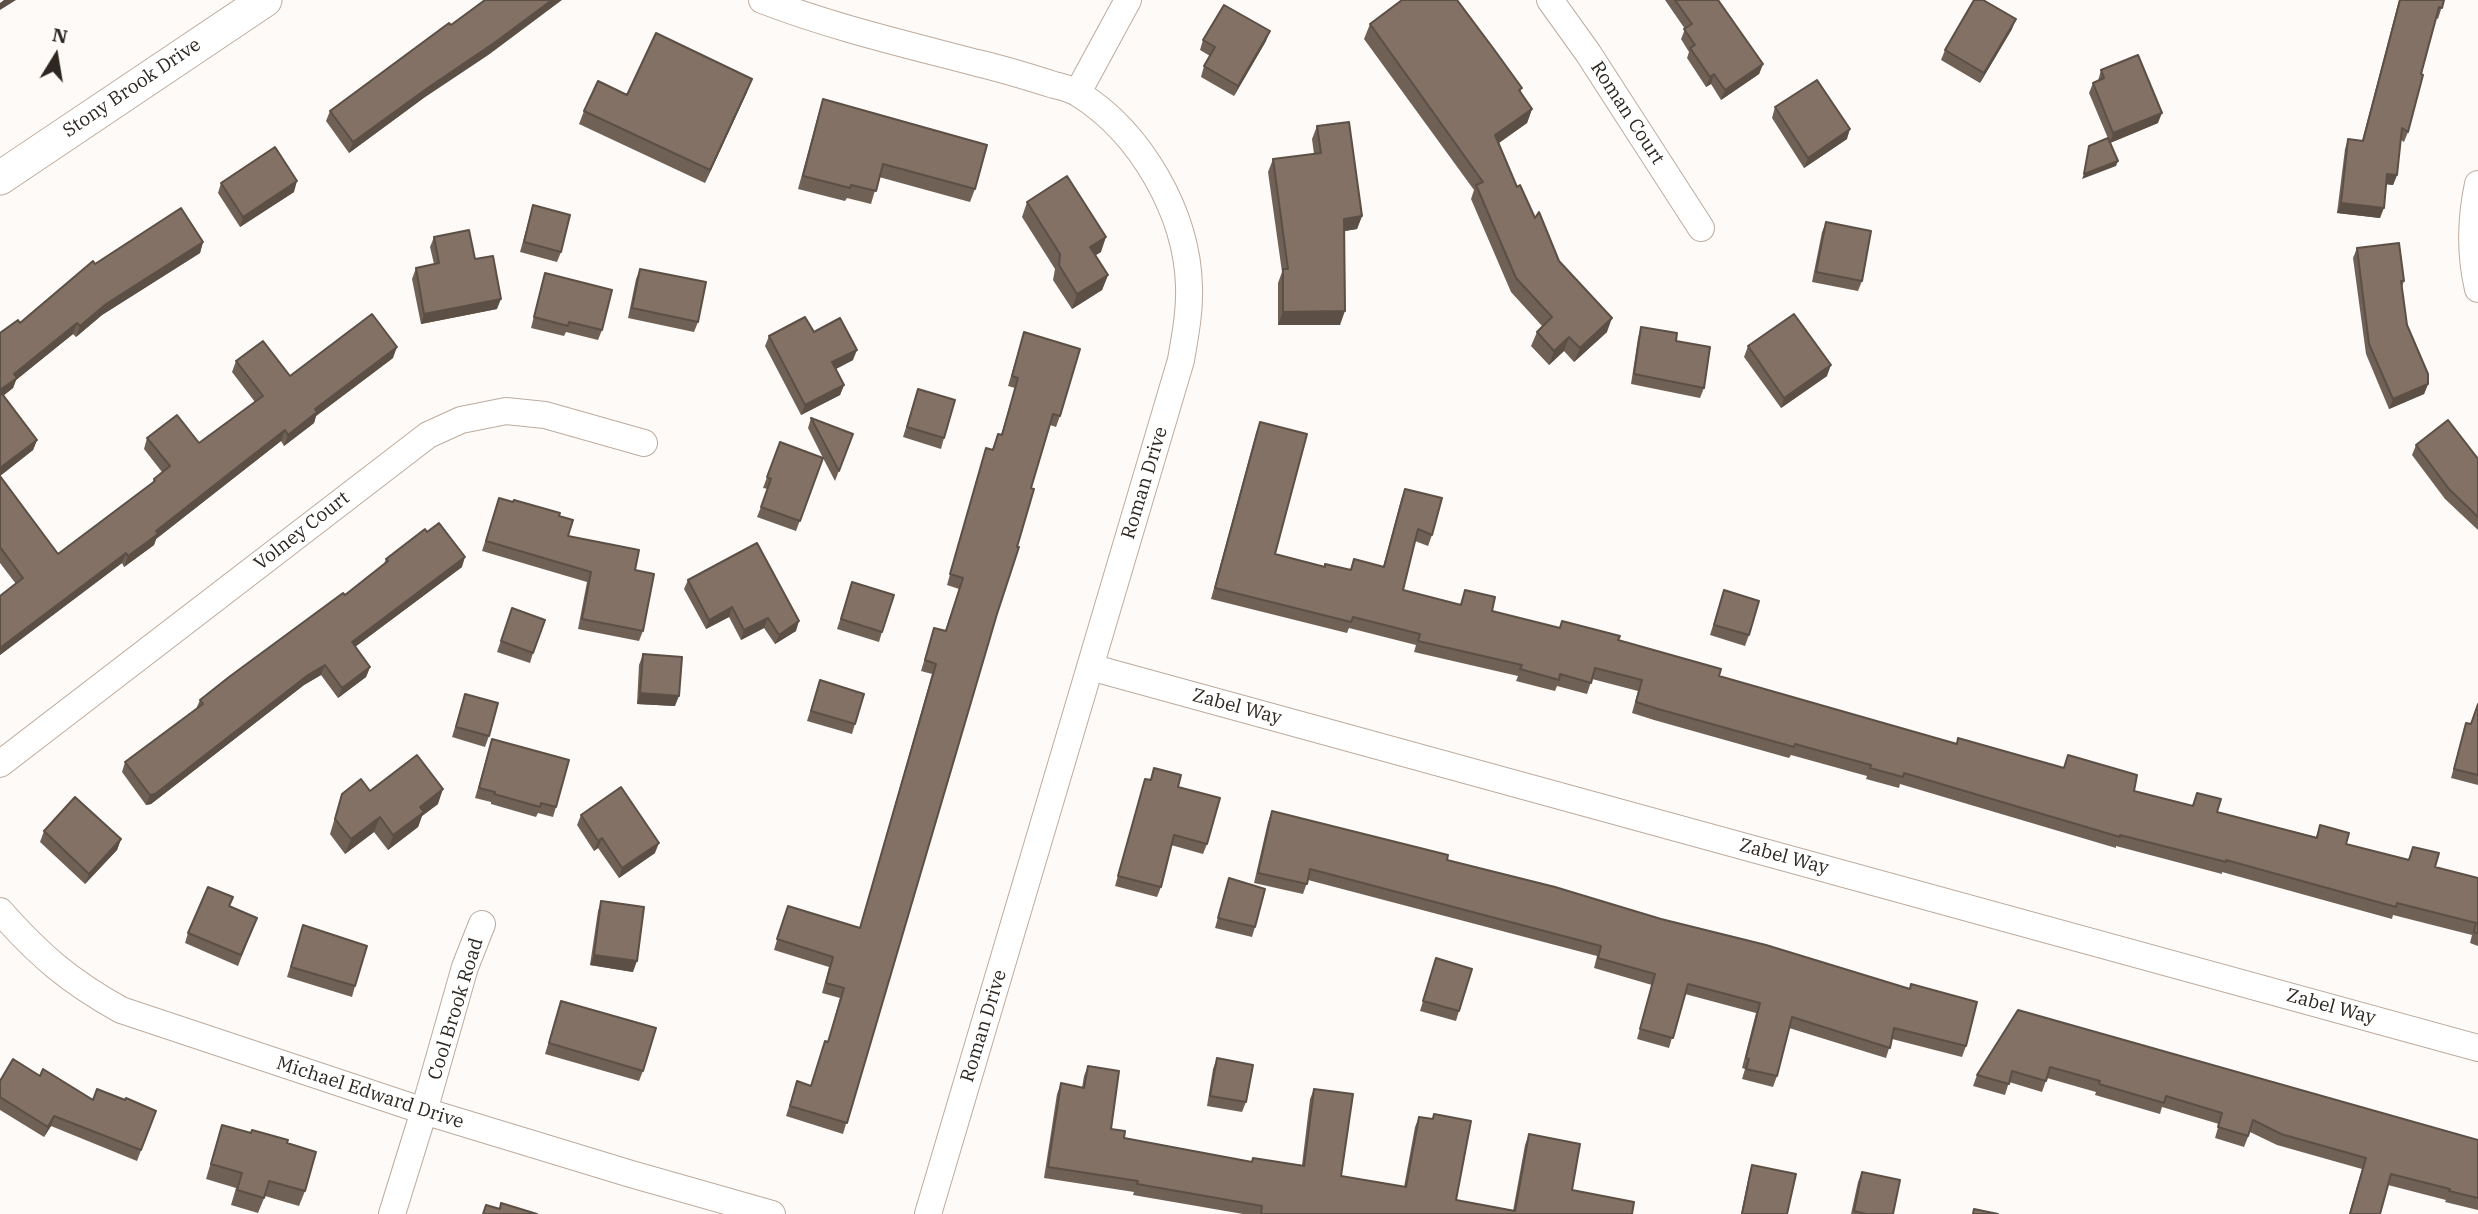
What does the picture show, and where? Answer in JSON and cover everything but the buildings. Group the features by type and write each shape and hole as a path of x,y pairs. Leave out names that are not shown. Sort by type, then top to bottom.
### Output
{"street":[{"name":"Stony Brook Drive","path":"0,178 265,0"},
{"name":"Roman Drive","path":"762,0 845,29 1018,73 1078,92 1113,121 1135,147 1163,189 1179,229 1189,284 1189,310 1181,360 928,1214"},
{"path":"1078,92 1128,0"},
{"name":"Roman Court","path":"1550,0 1588,53 1702,228"},
{"path":"2478,184 2473,221 2473,255 2478,289"},
{"name":"Volney Court","path":"0,764 428,435 461,420 506,411 545,415 644,443"},
{"name":"Zabel Way","path":"1090,667 2478,1048"},
{"name":"Michael Edward Drive","path":"0,911 55,968 87,991 121,1010 424,1111 772,1214"},
{"name":"Cool Brook Road","path":"392,1214 465,967 482,924"}]}
